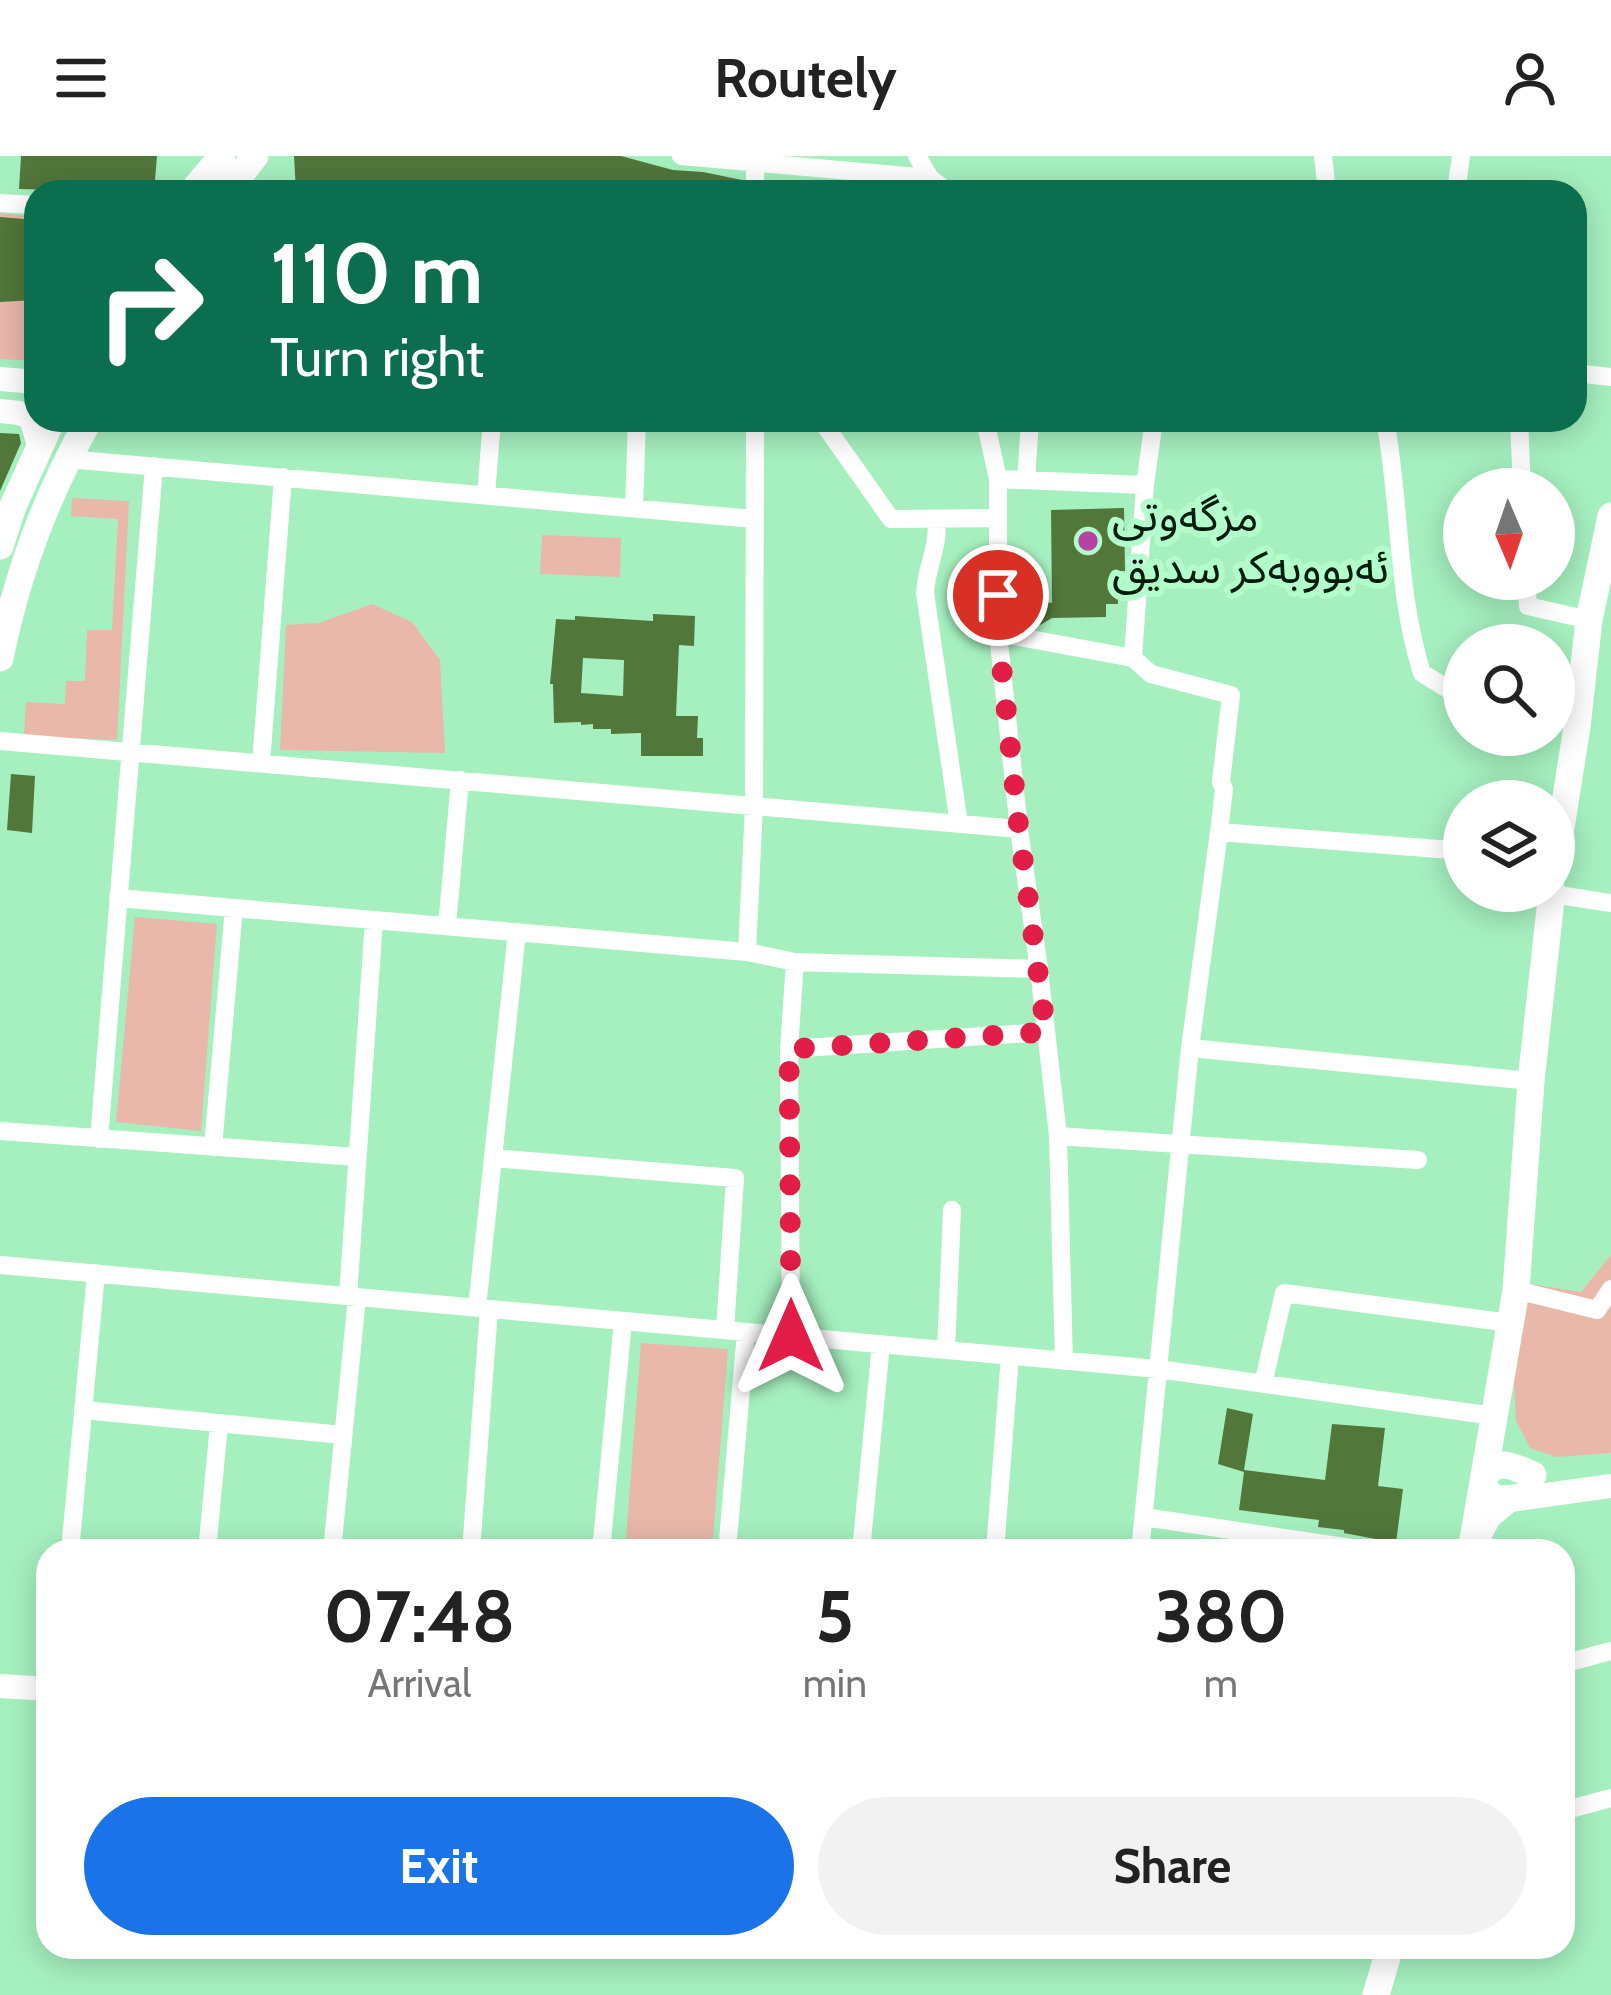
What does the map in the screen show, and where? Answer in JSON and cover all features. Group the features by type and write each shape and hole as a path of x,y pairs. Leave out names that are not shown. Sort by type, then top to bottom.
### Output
{"main road":[{"path":"202,180 222,156"},
{"path":"236,180 255,156"},
{"path":"0,658 12,602 49,499 82,432"},
{"path":"0,546 45,433"},
{"path":"1575,686 1611,516"},
{"path":"1474,1539 1516,1290 1549,912"},
{"path":"1483,1480 1495,1499 1526,1486"},
{"path":"1376,1995 1386,1959"}],"street":[{"path":"681,156 930,178"},
{"path":"917,156 933,180"},
{"path":"755,164 755,180"},
{"path":"3,380 3,412"},
{"path":"486,495 491,432"},
{"path":"634,508 637,432"},
{"path":"747,952 754,806 755,432"},
{"path":"829,432 891,519 998,518"},
{"path":"988,432 998,479 998,633 1058,1136 1064,1361"},
{"path":"1026,480 1029,432"},
{"path":"1133,658 1152,432"},
{"path":"1387,432 1410,636 1422,673 1443,686"},
{"path":"1520,432 1521,468"},
{"path":"67,459 755,519"},
{"path":"99,1139 154,466"},
{"path":"261,763 283,477"},
{"path":"998,479 1145,484"},
{"path":"936,519 937,544 925,593 959,824"},
{"path":"1528,600 1528,606 1589,620"},
{"path":"998,633 1133,658 1151,674 1231,695 1141,1539"},
{"path":"0,740 1019,829"},
{"path":"447,926 460,780"},
{"path":"1219,832 1443,849"},
{"path":"1575,885 1611,903"},
{"path":"118,898 747,952 795,962 1040,969"},
{"path":"213,1147 234,908"},
{"path":"333,1539 374,920"},
{"path":"473,1539 493,1158 517,932"},
{"path":"791,1336 789,1049 795,962"},
{"path":"789,1049 1046,1032"},
{"path":"1190,1048 1531,1081"},
{"path":"0,1131 357,1157"},
{"path":"1058,1136 1418,1160"},
{"path":"493,1158 735,1178 727,1539"},
{"path":"946,1350 952,1210"},
{"path":"0,1264 1158,1370 1494,1416 1526,1486"},
{"path":"71,1539 96,1273"},
{"path":"1516,1290 1597,1310 1611,1289"},
{"path":"1263,1384 1284,1293 1510,1323"},
{"path":"602,1539 623,1321"},
{"path":"862,1539 881,1344"},
{"path":"996,1539 1010,1356"},
{"path":"83,1410 343,1436"},
{"path":"207,1539 219,1424"},
{"path":"1478,1539 1494,1510 1526,1486 1576,1490 1611,1486"},
{"path":"1144,1517 1292,1539"},
{"path":"1575,1661 1611,1651"},
{"path":"0,1686 36,1688"},
{"path":"1575,1808 1611,1798"}],"shaded area":[{"path":"0,213 24,216 24,360 0,359"},
{"path":"72,498 129,501 117,740 24,736 26,702 65,704 66,681 85,681 87,630 112,630 118,519 71,516"},
{"path":"542,535 621,538 620,577 540,574"},
{"path":"372,604 412,622 440,660 445,753 280,750 286,625 319,623"},
{"path":"135,917 217,924 201,1131 116,1122"},
{"path":"1611,1255 1611,1453 1556,1457 1530,1448 1516,1421 1514,1383 1531,1284 1581,1292"},
{"path":"641,1343 728,1349 713,1539 626,1539"}],"building":[{"path":"21,156 157,156 155,180 24,180 24,189 19,189"},
{"path":"294,156 621,156 673,170 742,180 295,180"},
{"path":"0,217 24,219 24,301 0,302"},
{"path":"0,433 19,434 21,443 0,491"},
{"name":"مزگەوتی ئەبووبەکر سدیق","path":"1124,508 1125,571 1117,571 1118,604 1106,604 1106,617 1052,618 1040,625 1029,621 1026,610 1030,603 1052,603 1051,510"},
{"path":"653,614 695,616 694,646 679,645 676,716 698,716 697,738 703,738 703,756 641,756 641,733 611,734 611,729 593,729 593,724 554,723 550,684 556,619 653,621","holes":["583,658 624,660 623,696 581,693"]},
{"path":"11,774 35,776 32,833 7,830"},
{"path":"1227,1408 1253,1414 1244,1470 1325,1480 1332,1424 1385,1428 1378,1486 1403,1489 1397,1539 1318,1527 1319,1520 1239,1510 1244,1472 1218,1464"}],"place":[{"name":"مزگەوتی ئەبووبەکر سدیق","path":"1088,541"}],"route":[{"path":"791,1336 789,1049 1046,1032 1019,829 998,595"}]}
